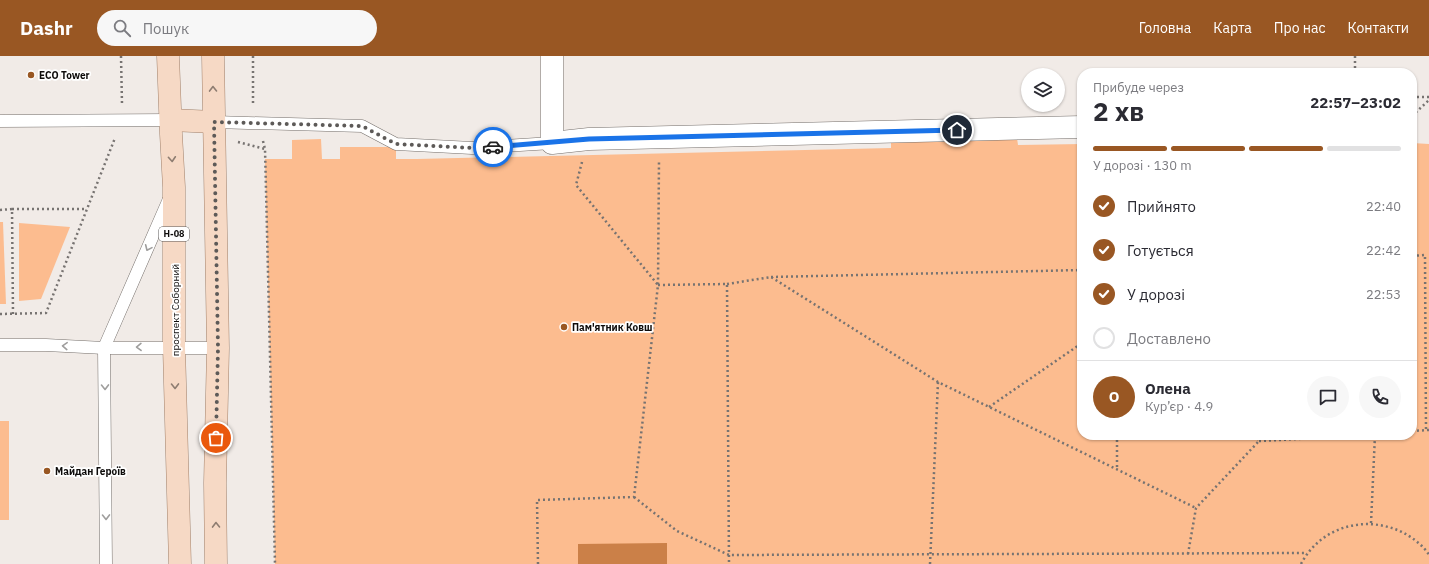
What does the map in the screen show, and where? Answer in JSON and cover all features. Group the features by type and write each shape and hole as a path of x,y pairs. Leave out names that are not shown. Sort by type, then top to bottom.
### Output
{"main road":[{"name":"проспект Соборний","path":"168,56 174,187 174,347 180,564"},
{"path":"213,56 218,348 215,483 216,564"},
{"path":"171,120 214,122"}],"street":[{"path":"552,56 552,143 589,139 1077,127"}],"lane":[{"path":"0,122 171,120"},
{"path":"214,122 362,126 396,144 472,148 552,143"},
{"path":"106,564 104,348 174,187"},
{"path":"0,345 46,345 104,348 218,348"}],"path":[{"path":"1355,56 1355,68"},
{"path":"1417,97 1429,97"},
{"path":"1417,111 1429,100"},
{"path":"0,314 46,313 121,121"},
{"path":"634,497 658,285 659,137"},
{"path":"589,139 576,185 658,285"},
{"path":"265,159 275,564"},
{"path":"12,209 13,314"},
{"path":"0,210 87,209"},
{"path":"1417,431 1428,430 1425,255"},
{"path":"1417,256 1429,255"},
{"path":"658,285 727,284 771,277 1077,270"},
{"path":"771,277 938,382 1196,508"},
{"path":"727,284 730,564"},
{"path":"989,407 1077,346"},
{"path":"930,564 938,382"},
{"path":"1117,440 1117,470"},
{"path":"1188,554 1196,508 1259,441 1276,440"},
{"path":"1371,523 1376,440"},
{"path":"538,564 536,500 634,497 677,531 730,555 1307,553"},
{"path":"1301,564 1307,553 1325,536 1347,526 1371,523 1392,528 1412,538 1429,555"}],"shaded area":[{"path":"1017,138 1018,145 1077,144 1077,440 1417,440 1417,143 1429,144 1429,564 275,564 265,159 292,159 292,140 321,139 322,159 340,159 340,147 396,147 396,159 417,159 891,148 891,142"},
{"path":"0,222 3,222 6,304 0,304"},
{"path":"19,223 70,227 41,299 19,301"},
{"path":"0,421 9,421 9,520 0,520"},
{"path":"667,543 667,564 578,564 578,544"}],"way so far":[{"path":"216,438 218,348 213,136 214,122 362,126 396,144 472,148 493,147"}],"place":[{"name":"ECO Tower","path":"31,75"},
{"name":"Пам'ятник Ковш","path":"564,327"},
{"name":"Майдан Героїв","path":"47,471"}],"route":[{"path":"493,147 589,139 957,130"}]}
